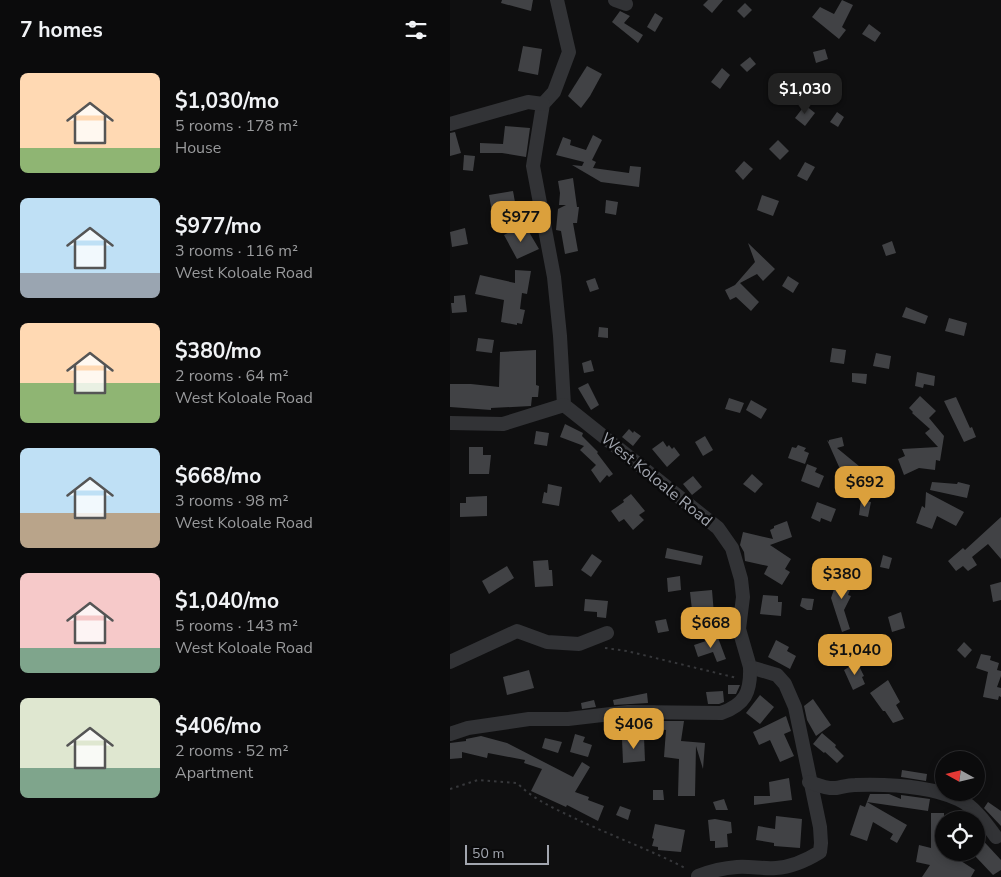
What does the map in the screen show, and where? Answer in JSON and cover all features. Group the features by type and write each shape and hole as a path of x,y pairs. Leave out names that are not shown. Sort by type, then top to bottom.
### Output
{"street":[{"path":"450,423 503,424 564,405 554,277 533,166 543,104 554,92 569,52 557,0"},
{"path":"450,124 528,102 543,104"},
{"name":"West Koloale Road","path":"564,405 718,528 732,548 741,579 743,597 739,629 750,667 751,682"},
{"path":"450,662 517,632 547,642 579,644 607,633"},
{"path":"698,876 717,870 738,867 776,868 792,865 809,859 820,852 820,827 809,782 795,707 786,684 777,675 750,667"},
{"path":"450,734 468,728 529,719 568,719 628,712 721,712 734,708 745,697 751,682"},
{"path":"809,782 834,788 852,784 893,785 929,791 959,799 977,813 996,837"}],"path":[{"path":"579,644 627,651 751,682"},
{"path":"450,789 478,780 517,783 527,793 550,806 601,831 660,855 698,876"}],"building":[{"path":"502,0 533,0 531,11 501,3"},
{"path":"708,0 723,0 712,13 703,5"},
{"path":"842,0 853,5 842,27 846,30 839,39 812,17 820,7 834,14"},
{"path":"745,3 752,10 744,18 737,11"},
{"path":"620,11 630,16 624,23 643,35 638,43 612,22"},
{"path":"655,13 663,18 655,32 647,27"},
{"path":"869,24 881,33 875,42 862,34"},
{"path":"523,46 542,49 538,75 518,71"},
{"path":"825,49 828,59 816,63 813,52"},
{"path":"750,57 756,64 747,72 740,65"},
{"path":"587,66 602,74 581,108 568,96"},
{"path":"722,68 730,75 720,89 711,82"},
{"path":"805,105 815,113 805,126 795,118"},
{"path":"837,112 844,117 838,127 830,122"},
{"path":"505,126 530,128 526,157 502,153 480,153 480,143 503,144"},
{"path":"455,132 461,153 450,156 450,133"},
{"path":"593,135 602,140 592,160 596,162 593,168 629,173 630,166 641,167 639,187 601,182 572,165 582,166 584,162 556,155 563,137 571,140 570,145 586,150"},
{"path":"778,140 789,151 780,160 769,149"},
{"path":"464,155 475,156 473,171 463,170"},
{"path":"744,161 753,169 743,180 735,171"},
{"path":"805,162 815,167 807,181 797,176"},
{"path":"573,178 577,207 579,207 577,223 573,223 578,251 565,254 561,231 556,230 558,209 566,205 559,205 558,181"},
{"path":"513,191 517,213 493,217 489,195"},
{"path":"762,195 779,201 773,216 757,210"},
{"path":"606,200 618,202 616,215 605,213"},
{"path":"519,227 522,236 529,232 539,249 517,259 504,235"},
{"path":"465,228 468,244 452,247 450,232"},
{"path":"892,241 896,253 886,256 882,245"},
{"path":"748,243 775,269 763,281 757,274 740,283 759,302 751,311 736,297 730,300 725,290 735,285 755,262"},
{"path":"515,270 531,271 527,294 522,293 520,309 525,310 522,324 517,323 517,325 501,322 504,300 475,294 480,275 515,283"},
{"path":"788,276 799,283 793,293 782,286"},
{"path":"595,278 599,289 590,292 586,281"},
{"path":"465,295 467,312 452,313 451,303 454,303 454,296"},
{"path":"906,307 928,316 925,324 902,317"},
{"path":"949,318 967,323 964,336 945,331"},
{"path":"599,327 608,328 608,338 598,337"},
{"path":"478,338 494,340 492,353 476,351"},
{"path":"832,348 846,350 844,364 830,362"},
{"path":"536,350 536,385 539,386 538,397 532,397 531,406 491,408 491,410 450,407 450,384 499,387 500,352"},
{"path":"876,353 891,356 889,369 873,366"},
{"path":"591,360 594,371 584,373 582,363"},
{"path":"917,372 935,376 934,386 924,384 923,388 915,386"},
{"path":"852,373 867,374 866,384 852,382"},
{"path":"588,383 599,405 591,410 578,388"},
{"path":"920,396 936,411 929,418 944,436 940,461 936,460 935,470 919,468 904,475 898,459 905,456 902,449 938,447 925,433 930,429 909,408"},
{"path":"956,397 976,437 964,442 944,401"},
{"path":"729,398 744,403 740,413 725,409"},
{"path":"751,400 767,409 761,419 746,410"},
{"path":"565,424 583,433 582,436 598,452 613,474 609,477 607,475 600,483 591,470 596,465 580,450 584,446 560,437"},
{"path":"629,429 641,436 633,446 622,437"},
{"path":"536,431 549,433 547,446 534,444"},
{"path":"705,436 713,450 703,456 695,442"},
{"path":"842,437 844,446 837,448 865,471 862,475 868,481 862,488 840,469 827,440 829,442 829,440"},
{"path":"663,441 667,447 669,445 672,449 674,447 680,455 667,467 652,449"},
{"path":"798,445 806,448 804,451 809,453 805,464 788,458 792,447 796,448"},
{"path":"469,447 483,447 483,455 491,455 489,474 469,474"},
{"path":"807,464 817,468 815,472 824,476 819,488 801,481"},
{"path":"752,474 763,484 755,493 743,484"},
{"path":"693,476 702,487 692,495 683,484"},
{"path":"932,482 957,484 958,482 970,485 967,498 930,490"},
{"path":"548,484 562,487 559,506 542,503 544,492 547,493"},
{"path":"926,492 964,512 956,526 937,516 932,529 916,523 922,506 925,508"},
{"path":"631,494 645,511 639,515 644,520 633,530 624,519 619,522 611,511 624,502 623,500"},
{"path":"487,496 487,516 460,517 460,503 466,503 466,497"},
{"path":"861,500 871,502 868,517 859,515"},
{"path":"817,502 836,509 831,522 821,518 820,522 811,518"},
{"path":"1001,517 1001,559 988,544 972,557 977,565 968,571 963,566 956,571 948,561 963,548 965,550"},
{"path":"787,521 792,537 770,545 791,559 785,569 790,572 782,585 764,574 768,566 745,561 744,552 740,545 743,532 773,539 770,530 774,526"},
{"path":"667,548 703,556 701,565 665,558"},
{"path":"592,554 602,561 591,577 581,570"},
{"path":"883,555 892,558 889,569 880,567"},
{"path":"548,560 549,570 552,570 553,586 535,587 533,561"},
{"path":"507,566 514,578 489,594 482,581"},
{"path":"839,575 854,579 848,595 851,596 844,610 850,629 842,632 831,598"},
{"path":"680,576 681,590 668,592 667,578"},
{"path":"1001,582 1001,600 993,602 990,585"},
{"path":"712,590 714,614 697,616 696,610 692,610 690,592"},
{"path":"763,595 778,596 778,602 782,602 781,616 760,614"},
{"path":"802,598 814,599 812,610 807,610 800,606"},
{"path":"585,599 608,601 606,618 597,617 597,612 584,611"},
{"path":"901,612 905,628 892,632 888,617"},
{"path":"666,619 669,631 658,633 655,621"},
{"path":"717,635 726,659 717,662 713,652 698,657 694,645"},
{"path":"776,640 789,647 787,651 796,656 790,669 768,657"},
{"path":"964,642 972,650 965,658 957,650"},
{"path":"981,654 991,656 990,660 999,663 997,670 1001,671 1001,676 997,687 1001,688 1001,697 999,696 998,700 983,697 988,672 976,668"},
{"path":"857,662 864,676 862,677 865,684 853,690 844,670"},
{"path":"529,670 534,688 507,695 503,677"},
{"path":"888,680 900,702 896,705 904,719 893,723 870,693"},
{"path":"728,685 740,685 736,694 728,694"},
{"path":"723,691 724,702 708,704 706,692"},
{"path":"647,693 648,703 614,705 613,700"},
{"path":"760,695 774,707 760,724 746,713"},
{"path":"813,699 831,725 816,736 807,720 804,706"},
{"path":"594,700 596,707 582,709 581,703"},
{"path":"786,716 791,731 784,734 794,756 780,762 770,740 759,745 753,732"},
{"path":"658,721 684,721 681,741 705,743 703,769 696,746 695,796 678,796 679,759 664,757 666,730 657,729"},
{"path":"822,733 836,745 835,747 844,756 837,763 813,744"},
{"path":"575,734 585,737 583,742 592,745 588,757 570,752"},
{"path":"481,736 507,743 573,777 582,762 590,767 575,792 589,797 588,800 604,806 598,821 567,805 566,807 531,791 542,769 524,763 525,760 488,753 487,758 462,752 462,758 450,759 450,743 466,741 466,739"},
{"path":"644,737 645,761 623,763 622,739"},
{"path":"545,738 562,742 558,753 542,748"},
{"path":"902,770 927,774 926,781 901,777"},
{"path":"789,778 792,800 754,805 754,796 770,796 769,782"},
{"path":"653,790 663,790 664,800 653,800"},
{"path":"870,794 889,794 901,799 901,795 930,799 928,811 867,802 907,825 897,843 890,839 893,834 873,822 867,841 850,835 860,805 865,807"},
{"path":"724,799 728,810 716,810 713,802"},
{"path":"988,802 1001,811 1001,826 984,808"},
{"path":"620,806 631,810 628,820 616,815"},
{"path":"931,813 935,813 935,861 961,861 975,870 971,877 922,877 930,865 916,862 919,845 931,848"},
{"path":"776,816 802,819 800,848 774,846 774,843 756,840 758,826 775,829"},
{"path":"715,819 731,822 732,833 727,834 728,847 715,848 715,841 710,841 708,820"},
{"path":"655,824 685,830 681,852 658,850 658,847 652,846"},
{"path":"985,843 1001,860 1001,870 993,875 980,861 985,861"}]}
